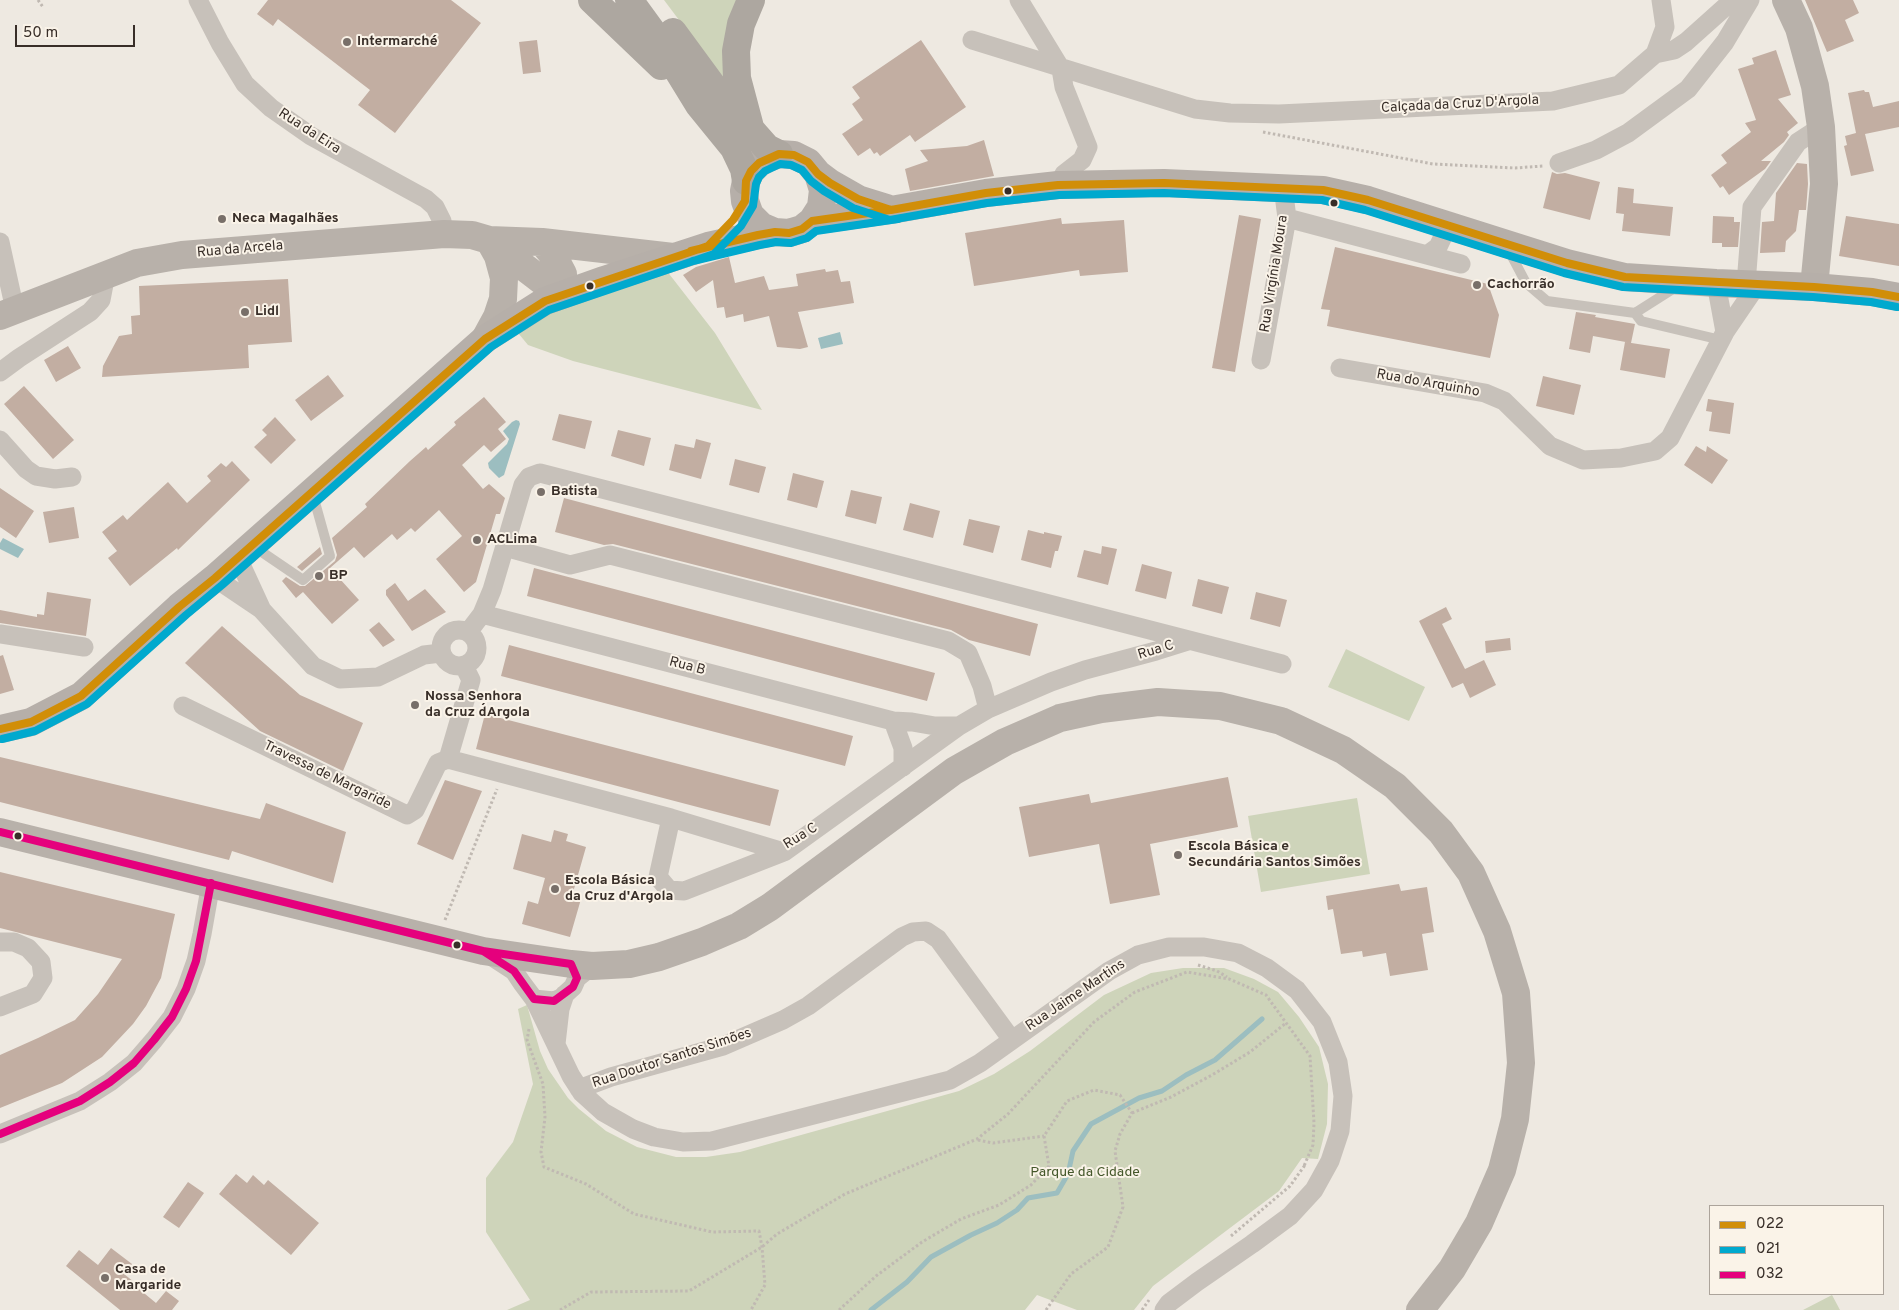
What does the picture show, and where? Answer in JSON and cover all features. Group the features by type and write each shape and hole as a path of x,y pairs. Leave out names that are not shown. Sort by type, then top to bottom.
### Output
{"highway":[{"path":"592,0 699,105 734,148 744,169 746,191"},
{"path":"629,0 664,48 699,105"},
{"path":"650,0 739,122 752,131 767,148 779,154"},
{"path":"751,0 741,24 736,51 737,78 752,131"}],"main road":[{"path":"708,246 733,220 746,191 751,171 758,163 779,154 794,155 808,162 818,174 858,200 891,210"},
{"path":"0,729 31,722 81,696 179,607 245,552 485,339 545,301 563,294 673,256 708,246 775,232 789,233 802,229 812,221 821,207 823,190 818,174"},
{"path":"812,221 891,210 986,193 1058,185 1164,183 1323,190 1368,200 1567,264 1624,277 1814,287 1872,292 1899,297"},
{"path":"746,191 750,215 761,226 775,232"}],"street":[{"name":"Rua da Eira","path":"198,0 220,43 245,84 271,108 311,136 426,199 435,207 442,221 444,234"},
{"path":"1019,0 1061,69 1064,87 1088,147 1082,160 1064,174 1058,185"},
{"path":"1656,54 1665,27 1661,0"},
{"path":"1656,54 1674,50 1686,42 1733,0"},
{"path":"1559,163 1596,150 1628,133 1688,89 1725,42 1750,0"},
{"path":"1786,0 1799,28 1815,86 1821,127 1824,184 1814,287"},
{"name":"Calçada da Cruz D'Argola","path":"972,40 1195,109 1264,115 1553,101 1618,85 1656,54"},
{"path":"1752,284 1752,207 1798,142 1821,127"},
{"name":"Rua Virgínia Moura","path":"1261,360 1287,218 1284,188"},
{"path":"1287,218 1461,264"},
{"path":"1427,255 1438,247 1448,226"},
{"name":"Rua da Arcela","path":"8,313 138,263 182,255 444,234 472,235 489,240 542,242 673,256"},
{"path":"489,240 544,283 563,294"},
{"path":"485,339 497,317 503,299 504,278 498,256 489,240"},
{"path":"0,242 8,313"},
{"path":"542,242 553,255 563,274 563,294"},
{"path":"0,372 90,312 101,300 106,274"},
{"path":"1716,283 1723,336"},
{"name":"Rua do Arquinho","path":"1340,368 1485,393 1504,402 1550,446 1583,460 1621,458 1655,451 1670,438 1752,284"},
{"path":"0,440 26,469 36,476 55,479 72,477"},
{"path":"469,631 482,614 492,590 523,485 529,478 540,473 1282,664"},
{"path":"505,547 570,565 610,555 948,640 968,653 982,686 988,709"},
{"path":"245,552 261,609"},
{"path":"215,578 261,609 313,666 340,679 378,677 424,655 441,653"},
{"name":"Rua B","path":"482,614 893,721 935,726 959,726"},
{"path":"454,630 469,631 478,643 476,657 464,666 450,664 441,653 443,638 454,630"},
{"path":"0,634 84,648"},
{"name":"Rua C","path":"448,759 671,818 784,852 959,726 988,709 1051,682 1085,670 1188,641"},
{"path":"448,759 471,680 464,666"},
{"path":"0,832 483,951 580,969 629,964 659,957 740,926 954,771 1005,742 1060,718 1101,709 1158,702 1220,706 1281,721 1343,750 1395,786 1441,832 1471,873 1497,930 1516,993 1521,1063 1515,1120 1502,1170 1479,1223 1456,1262 1420,1310"},
{"name":"Travessa de Margaride","path":"183,706 407,815 415,810 438,763 448,759"},
{"path":"893,721 904,748 904,767"},
{"path":"671,818 658,877 669,890 684,890 784,852"},
{"path":"0,1134 88,1096 134,1063 154,1040 172,1017 186,989 200,943 211,883"},
{"name":"Rua Doutor Santos Simões","path":"580,1089 611,1077 723,1046 783,1020 808,1006 902,937 913,932 926,931 938,939 1012,1040"},
{"path":"0,942 14,942 28,948 41,962 43,978 34,994 0,1007"},
{"name":"Rua Jaime Martins","path":"483,951 514,971 534,999 571,1076 580,1089 603,1112 654,1137 683,1142 712,1141 950,1080 980,1063 1109,971 1138,955 1169,946 1204,946 1238,953 1267,968 1297,990 1322,1022 1338,1062 1343,1096 1340,1131 1330,1161 1314,1190 1290,1216 1169,1303 1157,1304"},
{"path":"522,983 526,971 538,960"},
{"path":"534,999 554,1001 565,994 573,987 580,969"},
{"path":"556,1044 560,1009 565,994"}],"lane":[{"path":"1506,244 1526,283 1548,301 1635,313 1685,281"},
{"path":"1635,313 1641,321 1723,336"},
{"path":"245,552 303,580 330,556 312,492"}],"path":[{"path":"38,0 43,7"},
{"path":"1259,131 1449,166 1515,168 1559,163"},
{"path":"437,939 504,774"},
{"path":"1194,964 1217,971 1229,979 1266,995 1310,1056 1314,1123 1313,1145 1304,1166 1290,1186 1228,1238"},
{"path":"560,1310 591,1292 689,1291 762,1247 777,1234 846,1194 977,1140 1008,1114 1094,1022 1135,992 1186,972 1229,979"},
{"path":"529,1023 527,1040 542,1084 545,1117 540,1152 544,1168 586,1184 634,1214 712,1232 759,1231 765,1285 751,1310"},
{"path":"1046,1310 1071,1274 1108,1247 1123,1207 1115,1151 1120,1134 1132,1112 1171,1097 1212,1075 1250,1052 1286,1023"},
{"path":"839,1310 876,1276 922,1242 961,1219 999,1205 1031,1184 1049,1166 1044,1136 1067,1101 1094,1090 1120,1095 1132,1112"},
{"path":"977,1140 993,1143 1044,1136"},
{"path":"1304,1166 1330,1161"},
{"path":"1142,1310 1157,1304"}],"green space":[{"path":"664,0 740,0 727,84"},
{"path":"663,266 715,333 762,410 573,361 528,345 514,328"},
{"path":"1346,649 1425,687 1409,721 1328,687"},
{"path":"1357,798 1370,874 1261,892 1248,816"},
{"name":"Parque da Cidade","path":"1183,968 1224,968 1254,979 1278,992 1299,1017 1319,1047 1328,1084 1327,1124 1318,1159 1302,1158 1279,1191 1153,1286 1134,1310 1077,1310 1037,1295 1025,1310 507,1310 530,1300 486,1232 486,1178 513,1142 533,1084 518,1009 527,1005 540,1051 548,1069 568,1098 606,1131 637,1147 676,1157 706,1157 740,1152 959,1091 994,1074 1030,1051 1104,995 1151,973"},
{"path":"1832,1295 1840,1310 1803,1310"}],"water":[{"path":"840,332 843,344 821,349 818,338"},
{"path":"516,420 520,424 504,475 499,478 489,468 488,463 507,444 509,439 503,431"},
{"path":"3,538 24,549 18,558 0,549 0,543"}],"building":[{"path":"268,0 451,0 481,23 395,133 358,105 370,90 278,19 273,26 257,14"},
{"path":"1805,0 1853,0 1859,13 1845,20 1854,41 1827,52"},
{"path":"537,40 541,72 523,74 519,42"},
{"path":"921,40 966,107 915,142 910,135 880,156 877,152 874,154 870,148 858,156 842,134 863,120 852,104 860,98 852,87"},
{"path":"1776,50 1791,95 1778,99 1798,123 1787,132 1789,135 1784,142 1761,161 1771,161 1765,169 1729,195 1723,186 1720,188 1711,175 1727,163 1721,155 1751,132 1745,123 1756,120 1738,69 1754,64 1752,58"},
{"path":"1864,90 1869,92 1873,107 1899,101 1899,127 1865,134 1874,171 1851,176 1844,146 1847,145 1845,136 1856,133 1848,93"},
{"path":"984,140 994,176 910,191 905,169 928,161 920,150 967,146"},
{"path":"1797,163 1807,164 1806,210 1799,210 1796,231 1786,241 1785,252 1760,253 1762,222 1774,221 1776,193"},
{"path":"1552,172 1557,174 1565,173 1600,182 1590,220 1543,208"},
{"path":"1618,187 1634,189 1633,203 1673,207 1670,236 1622,231 1624,214 1616,213"},
{"path":"1239,215 1261,219 1235,372 1212,368"},
{"path":"1713,216 1734,217 1734,222 1740,222 1738,247 1722,247 1722,243 1712,243"},
{"path":"1846,216 1899,224 1899,266 1839,256"},
{"path":"1061,218 1062,224 1124,220 1128,272 1080,276 1079,270 974,286 965,233"},
{"path":"1335,247 1488,284 1499,315 1490,358 1327,326 1330,310 1321,309"},
{"path":"729,257 735,283 764,276 769,290 798,286 796,274 825,269 826,272 838,270 841,282 850,281 854,303 798,312 808,347 800,349 777,347 769,316 744,322 743,314 726,318 724,307 717,308 713,280 696,292 683,275 696,267"},
{"path":"288,279 292,342 248,345 249,368 102,377 103,366 119,336 132,334 131,316 140,315 139,286"},
{"path":"1576,312 1635,324 1631,343 1593,336 1590,353 1569,349"},
{"path":"1625,342 1670,349 1665,378 1620,370"},
{"path":"68,346 81,368 56,382 44,360"},
{"path":"328,375 344,396 311,421 295,400"},
{"path":"1543,376 1581,385 1574,415 1536,406"},
{"path":"24,386 74,440 53,459 4,404"},
{"path":"484,397 506,422 498,429 506,439 491,452 484,445 462,465 483,489 489,484 505,498 500,514 496,514 476,582 464,592 436,559 462,536 439,510 415,532 411,528 397,540 392,534 364,558 354,547 330,568 359,600 332,624 303,592 296,598 282,581 286,577 300,586 305,586 335,561 337,555 332,538 367,507 365,504 410,461 426,447 428,450 456,425 454,422"},
{"path":"1708,399 1734,403 1730,434 1709,431 1712,412 1706,411"},
{"path":"559,414 592,421 585,449 552,440"},
{"path":"275,417 296,440 271,464 254,447 267,435 262,430"},
{"path":"618,430 651,438 644,466 611,456"},
{"path":"696,439 711,443 701,479 669,470 675,444 694,448"},
{"path":"1696,446 1706,452 1707,446 1728,460 1712,484 1684,465"},
{"path":"735,459 766,467 759,493 729,485"},
{"path":"232,461 250,480 178,550 177,548 130,586 108,558 117,551 102,532 123,515 127,520 168,482 187,503 211,481 207,476 221,463 226,467"},
{"path":"793,473 824,481 817,508 787,500"},
{"path":"0,488 34,511 16,538 0,527"},
{"path":"851,490 882,497 876,524 845,516"},
{"path":"564,498 1038,624 1030,656 969,640 951,630 613,544 604,545 555,532"},
{"path":"910,503 940,511 933,538 903,530"},
{"path":"74,507 79,538 49,543 43,512"},
{"path":"969,519 1000,526 993,553 963,545"},
{"path":"1028,530 1062,536 1058,551 1055,551 1051,568 1021,560"},
{"path":"1102,546 1117,549 1108,585 1077,577 1084,550 1101,554"},
{"path":"320,547 322,554 302,571 297,567"},
{"path":"1142,564 1172,572 1166,599 1135,591"},
{"path":"534,568 935,673 927,701 527,596"},
{"path":"1198,579 1229,587 1222,614 1192,606"},
{"path":"395,583 408,601 425,589 446,612 412,631 386,595 386,590"},
{"path":"47,592 91,599 86,636 0,623 0,610 37,617 37,614 44,615"},
{"path":"1256,592 1287,600 1280,627 1250,619"},
{"path":"1446,607 1452,619 1442,624 1465,669 1484,660 1496,685 1470,698 1463,683 1452,688 1419,621"},
{"path":"379,622 395,640 383,647 369,630"},
{"path":"222,626 300,695 363,723 343,771 260,731 185,663"},
{"path":"1510,638 1511,650 1486,653 1485,641"},
{"path":"509,645 853,736 845,766 501,676"},
{"path":"3,655 14,690 0,694 0,656"},
{"path":"485,714 779,790 770,826 476,749"},
{"path":"0,757 260,819 266,803 346,832 333,883 232,851 229,860 0,802"},
{"path":"1228,777 1238,827 1150,844 1160,895 1110,904 1099,844 1029,857 1019,807 1089,794 1091,803"},
{"path":"445,780 482,791 453,860 417,844"},
{"path":"554,830 568,834 566,841 586,847 572,896 581,899 570,937 522,924 528,901 538,904 545,878 513,869 522,834 551,842"},
{"path":"0,872 175,914 161,978 146,1006 133,1024 102,1057 62,1083 0,1108 0,1055 75,1020 98,994 122,959 0,928"},
{"path":"1399,884 1401,891 1427,887 1434,932 1422,934 1428,970 1390,976 1386,953 1363,957 1362,951 1341,954 1333,909 1328,910 1326,896"},
{"path":"236,1174 247,1183 253,1175 264,1185 268,1180 319,1223 291,1255 219,1194"},
{"path":"188,1182 204,1193 179,1228 163,1217"},
{"name":"Casa de Margaride","path":"111,1248 132,1264 124,1274 156,1303 166,1291 179,1301 172,1310 120,1310 66,1266 79,1250 98,1265"}],"waterway":[{"path":"871,1310 907,1282 931,1257 997,1223 1017,1210 1028,1198 1057,1193 1068,1174 1073,1151 1091,1124 1139,1098 1162,1091 1186,1075 1215,1060 1262,1019"}],"transit line":[{"name":"022","path":"0,729 31,722 81,696 179,607 215,578 485,339 545,301 708,246 733,220 745,201 746,181 751,171 759,163 779,154 794,155 808,162 818,174 830,183 858,199 891,210 986,193 1058,185 1164,183 1323,190 1368,200 1567,263 1625,277 1814,287 1872,292 1899,297"},
{"name":"021","path":"2,739 35,731 87,704 491,347 549,310 714,254 741,226 753,206 756,184 759,177 765,171 780,164 791,165 802,170 811,181 824,191 853,208 890,220 987,203 1059,195 1164,193 1322,200 1365,210 1564,273 1623,287 1813,297 1871,302 1897,307"},
{"name":"022","path":"691,251 758,235 775,232 789,233 802,229 812,221 897,209"},
{"name":"021","path":"693,261 776,242 791,243 807,238 816,231 898,219"},
{"name":"032","path":"0,832 483,951"},
{"name":"032","path":"0,1134 80,1101 110,1082 134,1063 154,1040 172,1017 186,989 196,961 211,883"},
{"name":"032","path":"483,951 571,964 577,978 573,987 554,1001 534,999 514,971 483,951"}],"place":[{"name":"Intermarché","path":"347,42"},
{"name":"Neca Magalhães","path":"222,219"},
{"name":"Cachorrão","path":"1477,285"},
{"name":"Lidl","path":"245,312"},
{"name":"Batista","path":"541,492"},
{"name":"ACLima","path":"477,540"},
{"name":"BP","path":"319,576"},
{"name":"Nossa Senhora da Cruz d´Argola","path":"415,705"},
{"name":"Escola Básica e Secundária Santos Simões","path":"1178,855"},
{"name":"Escola Básica da Cruz d'Argola","path":"555,889"},
{"name":"Casa de Margaride","path":"105,1278"}]}
